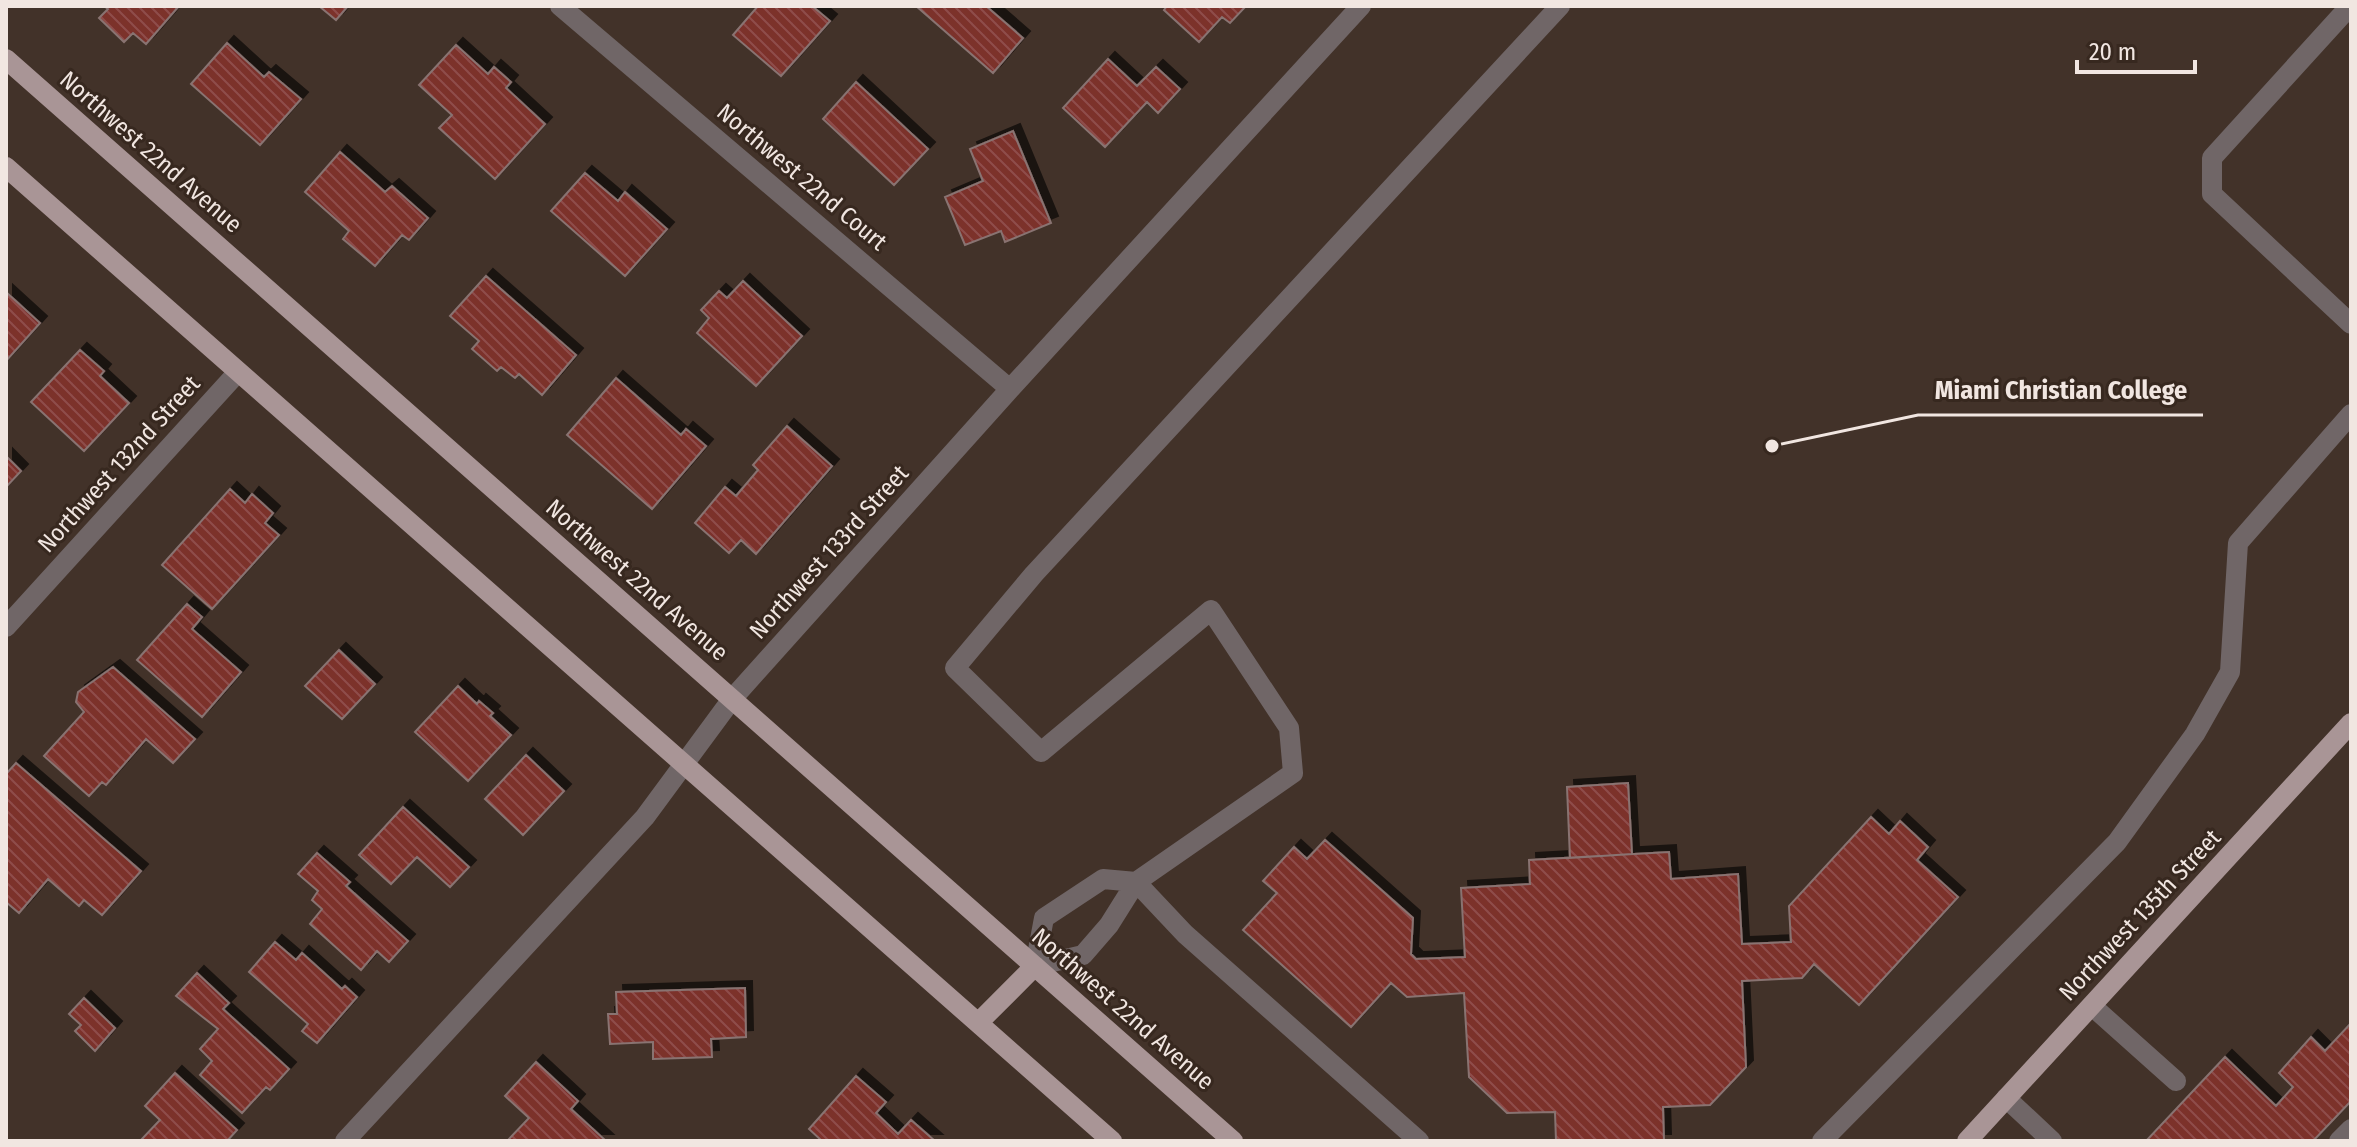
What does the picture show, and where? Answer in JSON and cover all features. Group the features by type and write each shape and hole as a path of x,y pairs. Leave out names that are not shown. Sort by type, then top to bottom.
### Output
{"main road":[{"name":"Northwest 22nd Avenue","path":"6,59 1233,1141"},
{"path":"6,167 1112,1141"},
{"name":"Northwest 135th Street","path":"1967,1141 2351,723"},
{"path":"978,1023 1035,966"}],"street":[{"name":"Northwest 22nd Court","path":"560,6 1010,389"},
{"name":"Northwest 133rd Street","path":"345,1141 645,817 732,699 1010,389 1361,6"},
{"path":"1419,1141 1185,934 1136,882 1103,879 1044,918 1035,966 1083,955 1109,925 1136,882 1293,773 1289,728 1211,610 1041,752 955,668 1034,574 1560,6"},
{"path":"2350,6 2212,158 2212,194 2351,324"},
{"name":"Northwest 132nd Street","path":"6,627 238,372"},
{"path":"1822,1141 2117,842 2195,734 2230,672 2238,543 2351,414"},
{"path":"2092,1006 2176,1081"},
{"path":"2006,1098 2052,1141"},
{"path":"2339,1141 2351,1129"}],"building":[{"path":"104,6 179,6 146,44 133,33 124,42 99,18 108,9"},
{"path":"319,6 348,6 336,20"},
{"path":"758,6 812,6 830,21 781,76 733,35"},
{"path":"916,6 986,6 1023,38 993,73"},
{"path":"1167,6 1246,6 1230,23 1222,17 1199,42 1164,10"},
{"path":"227,43 264,77 269,72 301,99 260,145 191,84"},
{"path":"456,45 488,74 494,67 511,82 506,88 545,124 495,179 439,128 452,115 419,85"},
{"path":"1108,59 1137,86 1156,67 1180,89 1158,113 1147,102 1105,147 1063,108"},
{"path":"856,82 928,149 894,185 823,119"},
{"path":"1013,131 1051,223 1005,242 1001,231 965,245 945,197 983,181 970,149"},
{"path":"340,152 385,192 392,186 428,218 409,240 402,235 375,266 343,239 349,231 305,192"},
{"path":"585,173 618,201 625,192 667,229 625,276 551,211"},
{"path":"486,276 576,355 542,395 519,374 515,378 501,367 497,371 472,349 479,341 450,316"},
{"path":"743,281 802,336 756,386 697,333 709,318 701,310 719,291 727,298"},
{"path":"6,292 40,323 6,361"},
{"path":"80,350 104,371 100,376 129,403 84,451 31,402"},
{"path":"616,378 681,435 686,429 706,446 652,509 567,435"},
{"path":"787,426 832,466 756,554 741,540 729,553 695,523 725,487 736,496 758,470 753,465"},
{"path":"6,456 21,471 6,487"},
{"path":"230,489 245,503 252,494 273,513 265,523 279,535 212,609 162,565"},
{"path":"187,604 202,617 192,629 241,672 202,717 137,660"},
{"path":"339,650 375,684 342,719 305,686"},
{"path":"113,667 195,739 173,763 146,739 106,785 102,782 89,796 44,756 84,712 76,702 78,692"},
{"path":"458,686 477,704 479,701 493,713 490,716 511,735 468,781 415,732"},
{"path":"526,755 564,791 523,835 485,799"},
{"path":"16,763 141,871 102,915 84,900 79,906 48,879 19,913 6,902 6,774"},
{"path":"1628,783 1632,854 1570,858 1567,787"},
{"path":"403,807 469,867 450,887 417,857 391,884 359,855"},
{"path":"1871,817 1889,834 1900,821 1928,847 1917,860 1958,897 1859,1005 1814,964 1802,978 1742,981 1746,1067 1710,1105 1663,1107 1664,1141 1556,1141 1555,1112 1507,1113 1469,1077 1464,993 1407,997 1391,983 1351,1027 1243,930 1277,893 1263,881 1294,847 1307,859 1325,840 1413,918 1411,954 1416,959 1465,957 1461,888 1530,884 1529,860 1669,852 1671,879 1738,874 1742,944 1791,942 1789,906"},
{"path":"317,853 350,882 346,886 408,941 389,962 377,951 361,970 310,924 322,909 312,900 318,891 298,874"},
{"path":"275,942 296,960 302,953 342,989 345,986 357,997 317,1043 302,1031 308,1024 249,972"},
{"path":"197,973 229,1003 223,1009 289,1069 270,1090 266,1087 242,1113 200,1075 212,1061 200,1049 218,1029 176,996"},
{"path":"745,988 746,1037 711,1039 712,1057 653,1059 653,1042 610,1044 608,1014 617,1014 616,992"},
{"path":"84,998 115,1028 95,1051 75,1031 81,1025 69,1014"},
{"path":"2351,1023 2351,1101 2313,1141 2146,1141 2225,1057 2276,1106 2293,1087 2279,1073 2311,1037 2325,1051"},
{"path":"536,1062 578,1101 571,1109 606,1141 507,1141 529,1118 505,1096"},
{"path":"175,1073 237,1130 227,1141 140,1141 160,1120 145,1106"},
{"path":"856,1076 886,1102 876,1113 898,1134 911,1120 935,1141 822,1141 809,1129"}],"place":[{"name":"Miami Christian College","path":"1772,446"}]}
